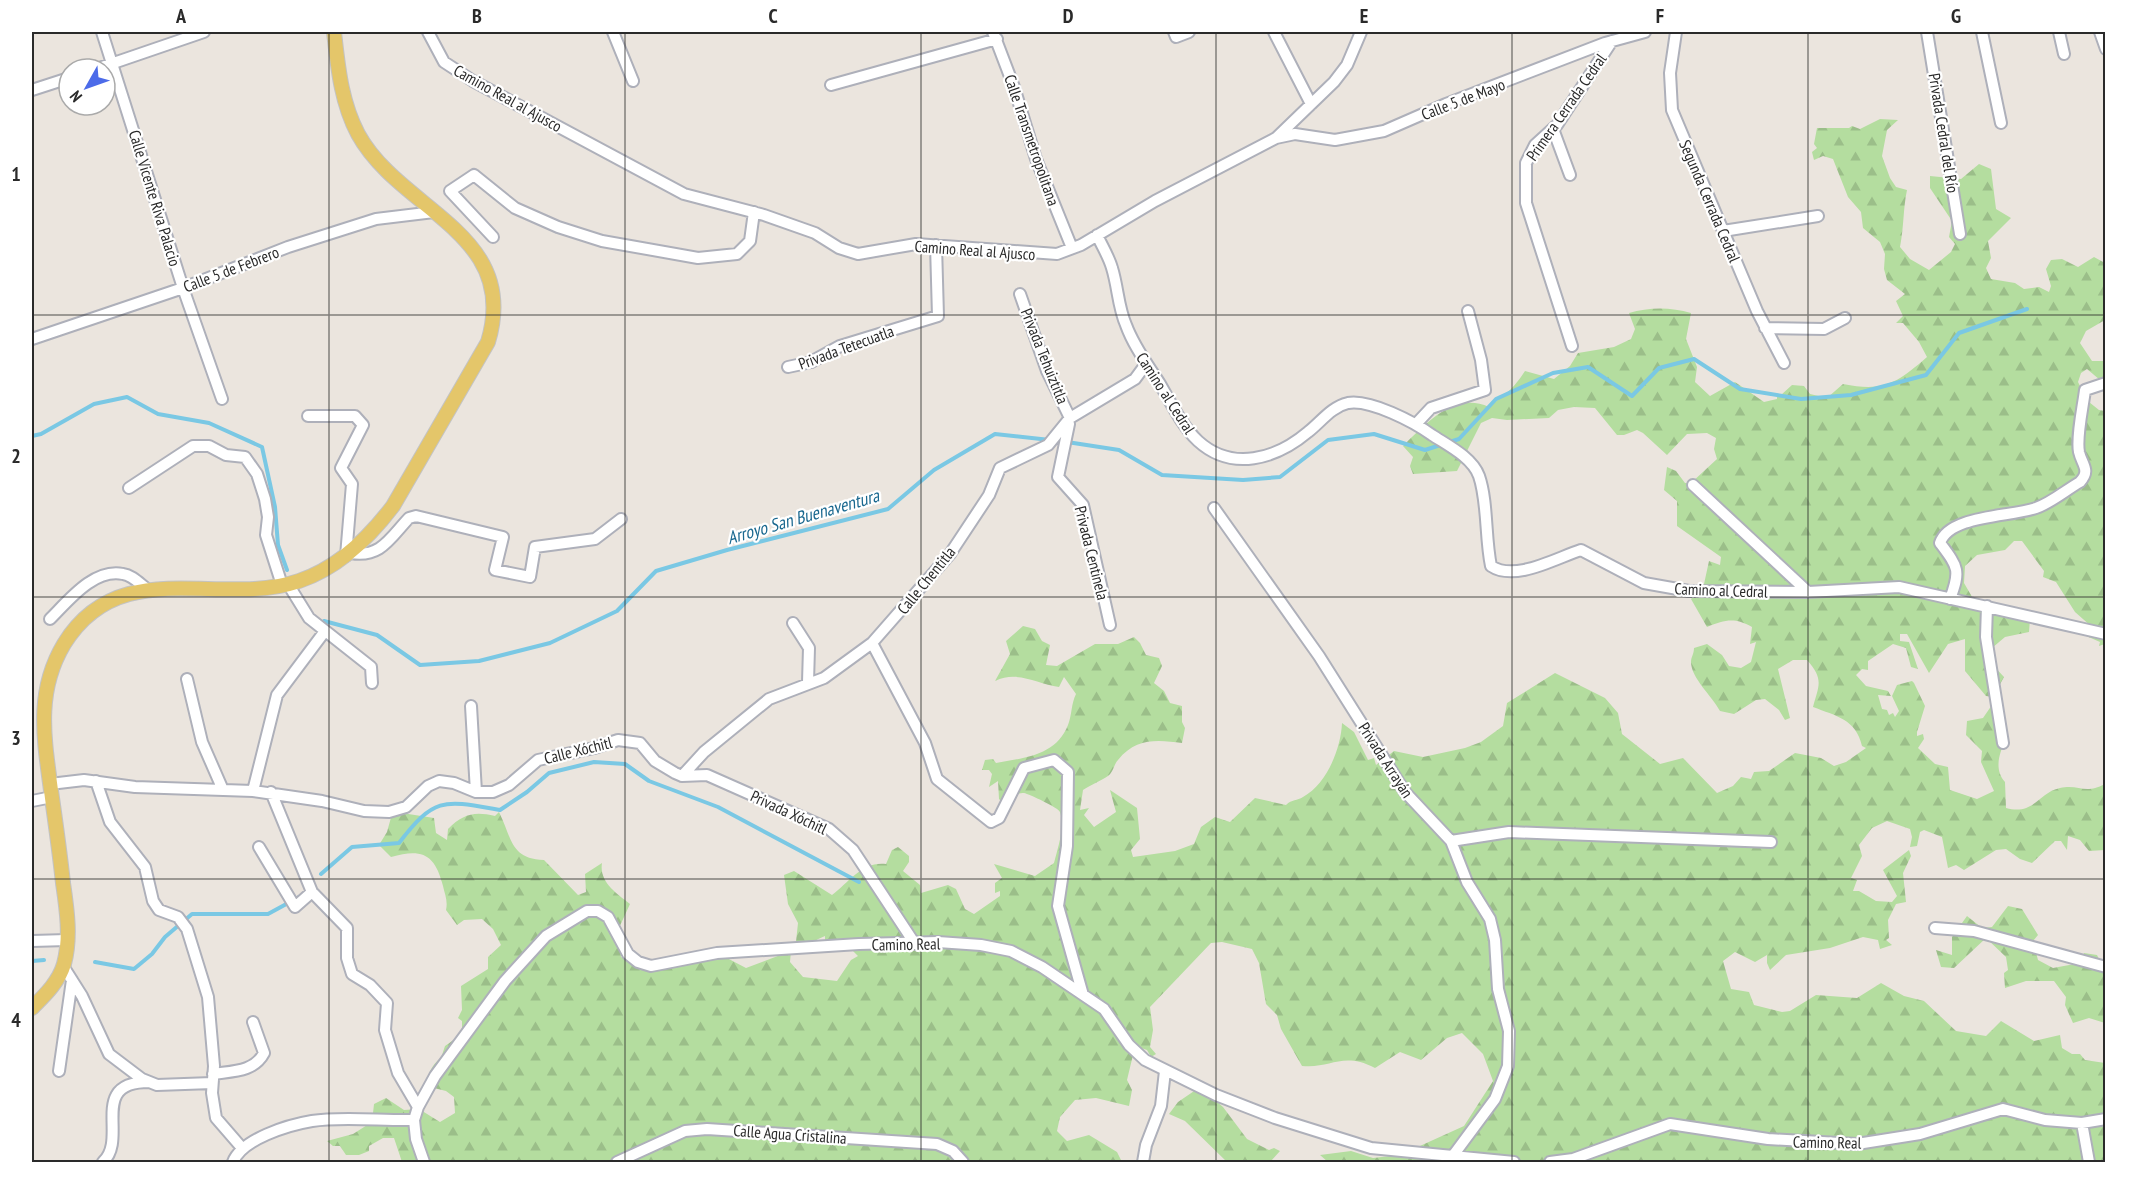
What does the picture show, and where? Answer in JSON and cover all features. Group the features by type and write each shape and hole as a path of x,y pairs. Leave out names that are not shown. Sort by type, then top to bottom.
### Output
{"main road":[{"path":"32,1008 49,990 63,966 67,940 67,913 42,718 47,681 59,653 74,631 94,611 124,596 147,589 285,584 319,573 348,555 380,524 393,506 481,356 493,327 495,311 487,269 470,244 395,180 358,134 345,102 334,32"}],"street":[{"name":"Calle Vicente Riva Palacio","path":"102,32 110,57"},
{"path":"117,61 204,32"},
{"name":"Camino Real al Ajusco","path":"428,32 444,62 473,81 684,194 754,212 815,233 839,248 858,254 916,244 1031,254 1058,254 1072,248 1155,201 1276,138 1347,65 1361,32"},
{"path":"613,32 633,81"},
{"path":"1174,32 1176,37 1189,32"},
{"path":"1274,32 1311,104"},
{"name":"Calle 5 de Mayo","path":"1276,138 1295,134 1335,140 1384,131 1446,104 1612,41 1645,32"},
{"name":"Segunda Cerrada Cedral","path":"1676,32 1670,91 1672,110 1765,328 1784,363"},
{"name":"Privada Cedral del Río","path":"1927,32 1960,234"},
{"path":"1982,32 2001,123"},
{"path":"2059,32 2064,54"},
{"path":"2100,32 2106,49"},
{"path":"831,85 995,35"},
{"name":"Calle Transmetropolitana","path":"995,35 1036,159 1072,248"},
{"name":"Primera Cerrada Cedral","path":"1572,346 1526,203 1526,163 1535,145 1553,129 1612,41"},
{"name":"Calle Vicente Riva Palacio","path":"117,79 183,288 222,399"},
{"path":"32,90 57,82"},
{"path":"1553,129 1570,175"},
{"path":"493,237 450,191 474,175 515,208 558,227 602,241 698,258 737,254 750,241 754,212"},
{"name":"Calle 5 de Febrero","path":"32,339 183,288 288,247 376,219 435,212"},
{"path":"1723,231 1818,216"},
{"name":"Camino al Cedral","path":"1097,235 1113,270 1119,304 1126,326 1146,364 1197,441 1227,458 1245,461 1264,457 1308,432 1325,415 1347,403 1360,403 1416,424 1474,466 1479,477 1491,566 1501,572 1516,571 1581,550 1644,583 1689,591 1808,592 1899,587 2106,634"},
{"name":"Privada Tetecuatla","path":"788,367 811,362 840,345 938,316 936,245"},
{"name":"Privada Tehuiztitla","path":"1020,294 1047,371 1070,418"},
{"path":"1416,424 1431,408 1485,390 1481,360 1468,311"},
{"path":"1765,328 1824,329 1845,318"},
{"path":"1070,418 1135,379 1146,364"},
{"path":"1950,599 1959,577 1956,565 1940,543 1943,534 1955,526 2037,508 2080,482 2086,476 2086,469 2079,452 2085,390 2106,383"},
{"path":"308,416 355,416 363,425 341,468 352,484 348,555 366,555 376,552 409,518 416,516 503,537 495,570 530,577 535,547 595,539 621,519"},
{"name":"Privada Centinela","path":"1070,418 1061,437 1064,450 1058,477 1083,505 1110,625"},
{"name":"Calle Chentitla","path":"682,776 704,752 770,699 808,682 824,678 872,643 950,554 988,495 1000,468 1061,437"},
{"path":"129,488 193,446 208,446 226,455 245,458 257,474 266,499 267,535 285,584 305,613 372,667 372,683"},
{"path":"1693,485 1808,592"},
{"name":"Privada Arrayán","path":"1214,508 1319,656 1405,792 1451,841 1467,882 1490,919 1495,940 1498,989 1509,1031 1508,1066 1495,1099 1452,1157"},
{"path":"50,619 77,592 107,573 126,574 147,589"},
{"path":"1987,606 1986,638 2003,743"},
{"path":"793,623 809,648 808,682"},
{"path":"253,791 277,695 325,631"},
{"path":"872,643 925,743 937,779 991,822 999,818 1024,768 1054,760 1068,772 1067,846 1058,906 1083,995"},
{"path":"187,679 202,742 223,790"},
{"path":"471,706 476,792"},
{"name":"Calle Xóchitl","path":"32,801 51,790 84,780 135,788 271,792 364,811 389,812 406,807 428,786 439,781 454,783 476,792 494,792 509,785 520,773 538,760 594,748 618,740 640,743 655,761 682,776"},
{"name":"Privada Xóchitl","path":"682,776 707,775 829,829 853,850 915,944"},
{"path":"96,782 110,822 145,867 153,901 162,912 181,920 208,997 216,1118 242,1148"},
{"path":"271,792 312,891 347,928 347,958 352,974 370,985 387,1003 386,1030 398,1073 418,1107"},
{"path":"1451,841 1509,832 1771,842"},
{"path":"259,847 294,906 312,891"},
{"name":"Camino Real","path":"424,1162 416,1139 414,1120 418,1107 435,1076 505,981 546,936 587,911 598,911 608,917 628,954 638,962 651,966 717,953 915,944 981,945 1011,951 1104,1009 1130,1045 1145,1060 1165,1071 1275,1118 1371,1148 1514,1162"},
{"path":"1935,928 1974,931 2106,967"},
{"path":"32,941 67,940"},
{"path":"63,966 109,1054 149,1082"},
{"path":"59,1071 72,980"},
{"path":"32,997 49,990"},
{"path":"103,1162 109,1149 115,1103 119,1091 130,1083 149,1082 166,1086 212,1079 258,1064 264,1053 254,1022"},
{"path":"1143,1162 1146,1145 1161,1106 1165,1071"},
{"name":"Camino Real","path":"1550,1162 1573,1159 1670,1124 1768,1139 1857,1144 1920,1134 2003,1109 2045,1120 2082,1123 2106,1119"},
{"path":"235,1161 242,1148 270,1134 313,1121 414,1120"},
{"path":"2082,1123 2089,1162"},
{"name":"Calle Agua Cristalina","path":"617,1162 685,1131 707,1129 937,1144 953,1151 963,1162"}],"green space":[{"path":"1880,119 1898,120 1887,130 1882,156 1896,187 1907,190 1900,247 1910,259 1929,270 1951,252 1955,244 1949,237 1952,221 1930,188 1930,176 1961,179 1979,164 1991,169 1996,209 2011,218 1988,241 1991,258 1986,268 1991,279 2015,283 2024,289 2039,287 2049,292 2051,286 2046,269 2051,260 2062,259 2078,267 2094,257 2105,263 2105,320 2086,331 2080,343 2092,361 2105,361 2103,368 2105,380 2100,380 2087,369 2081,373 2078,382 2080,386 2084,386 2084,398 2099,410 2105,411 2105,644 2099,646 2100,642 2084,635 2092,627 2075,612 2056,582 2043,577 2044,571 2022,541 2014,541 2005,550 1977,555 1965,566 1964,583 1975,602 2030,619 2029,632 2005,637 1992,648 1991,663 2004,677 1993,697 1986,696 1965,671 1965,639 1948,644 1929,673 1907,634 1900,634 1900,641 1909,642 1918,669 1911,667 1906,648 1893,644 1868,661 1868,670 1862,669 1856,675 1866,686 1888,691 1891,696 1878,695 1882,709 1887,710 1889,715 1893,713 1895,717 1899,711 1892,696 1897,685 1912,681 1914,683 1925,706 1917,732 1917,736 1923,734 1924,739 1918,748 1935,764 1948,767 1950,790 1977,799 1994,791 1981,762 1982,751 1966,735 1967,721 1983,718 1994,702 2005,741 1999,757 1999,767 2005,782 2006,808 2023,809 2060,788 2092,789 2105,784 2105,850 2089,851 2080,840 2068,836 2067,850 2061,841 2055,841 2032,863 2020,859 2006,849 1996,850 1964,870 1956,865 1948,868 1942,837 1924,830 1920,832 1917,846 1910,847 1912,837 1910,829 1887,821 1872,828 1859,845 1862,856 1851,878 1857,880 1853,891 1859,891 1876,901 1892,902 1897,896 1883,870 1909,850 1911,856 1903,873 1906,902 1896,904 1888,920 1889,938 1886,940 1892,945 1880,949 1878,940 1863,937 1830,948 1786,955 1770,970 1767,955 1755,962 1735,952 1723,961 1731,989 1749,992 1754,1005 1782,1012 1790,1011 1816,995 1857,998 1881,983 1904,996 1924,1001 1956,1031 1986,1036 2001,1021 2034,1041 2060,1035 2062,1048 2072,1054 2080,1054 2085,1060 2105,1063 2105,1162 1328,1162 1320,1155 1351,1151 1373,1158 1400,1155 1464,1126 1493,1081 1483,1054 1462,1033 1447,1038 1421,1060 1400,1052 1375,1068 1354,1061 1302,1066 1281,1029 1277,1015 1266,1004 1259,963 1252,949 1222,942 1211,943 1150,1007 1153,1030 1150,1047 1156,1054 1151,1057 1147,1050 1141,1048 1133,1055 1127,1080 1132,1090 1129,1106 1096,1098 1075,1100 1060,1117 1057,1131 1067,1141 1089,1135 1117,1152 1122,1162 402,1162 394,1138 383,1138 369,1146 369,1151 359,1155 346,1155 340,1146 333,1146 327,1141 353,1134 372,1122 374,1104 386,1098 404,1110 419,1109 440,1122 455,1113 454,1097 446,1091 426,1086 428,1078 432,1067 441,1058 445,1046 462,1034 462,1021 458,1018 462,1010 461,986 488,969 488,957 501,945 493,929 482,919 464,920 457,925 446,910 440,875 431,860 426,856 411,853 391,857 379,845 387,832 395,803 403,806 402,813 434,818 436,833 447,840 448,829 464,817 475,814 495,816 499,812 518,851 524,856 544,860 578,895 586,892 585,874 602,863 603,876 606,881 630,904 618,930 621,957 644,965 725,957 746,968 791,951 790,962 803,977 837,981 851,960 858,956 851,949 825,942 825,936 795,951 798,923 788,904 784,875 794,871 832,895 863,869 886,864 892,850 898,847 909,856 909,862 903,871 920,885 921,893 948,885 956,889 965,909 974,914 1000,896 1000,891 995,893 995,883 1002,878 994,864 1035,876 1054,863 1061,831 1060,812 1049,804 1024,793 1016,795 1005,805 999,799 998,781 989,787 992,774 989,770 982,770 985,760 993,759 996,763 1038,754 1055,743 1063,735 1068,725 1076,694 1064,677 1059,687 1020,677 995,681 1010,654 1006,641 1023,626 1035,629 1042,641 1050,645 1046,665 1057,666 1095,644 1118,644 1134,637 1146,655 1159,658 1162,666 1154,683 1164,691 1170,703 1182,706 1182,722 1185,728 1182,743 1156,741 1132,747 1118,760 1110,775 1083,790 1080,810 1089,808 1084,815 1094,827 1116,812 1110,790 1137,808 1140,839 1131,850 1133,857 1175,851 1194,844 1201,827 1215,817 1230,822 1255,798 1286,805 1303,797 1312,791 1326,774 1336,754 1342,723 1354,732 1368,760 1374,758 1376,765 1394,751 1423,757 1465,748 1481,742 1503,726 1507,703 1555,673 1605,698 1618,713 1622,734 1660,764 1683,758 1717,793 1733,786 1741,777 1751,779 1754,772 1769,771 1795,753 1821,758 1834,766 1846,762 1866,748 1862,746 1850,724 1837,716 1813,707 1819,682 1816,672 1807,660 1793,660 1778,669 1790,718 1785,720 1779,710 1765,699 1756,700 1734,714 1720,711 1694,674 1691,662 1694,648 1707,644 1722,655 1729,666 1741,668 1751,662 1756,642 1750,644 1752,627 1740,622 1724,621 1707,627 1691,599 1704,584 1709,561 1720,565 1721,557 1677,526 1677,501 1664,490 1667,467 1676,471 1685,483 1691,483 1717,459 1714,449 1716,438 1707,433 1687,434 1667,455 1637,430 1617,435 1595,408 1574,407 1558,410 1549,418 1507,420 1492,418 1481,423 1457,471 1413,474 1410,466 1413,457 1403,446 1431,419 1453,406 1476,403 1489,407 1512,387 1525,371 1554,379 1570,366 1578,353 1614,347 1631,339 1635,329 1629,313 1644,310 1668,309 1691,313 1686,339 1697,367 1695,382 1710,396 1735,382 1764,402 1777,399 1777,395 1781,395 1792,385 1804,386 1810,394 1827,398 1843,384 1879,386 1897,380 1906,374 1927,357 1919,342 1903,323 1896,323 1903,316 1896,301 1905,294 1887,280 1884,269 1885,254 1880,242 1863,228 1861,212 1848,197 1833,159 1823,156 1814,160 1812,152 1817,148 1814,144 1817,128 1849,128 1852,126 1860,129"},
{"path":"2008,906 2022,909 2038,935 2033,941 2038,960 2053,968 2080,963 2084,953 2097,955 2105,972 2105,1023 2089,1018 2073,1023 2065,1005 2066,997 2054,981 2026,981 2005,988 2004,973 2008,970 2006,957 1986,938 1954,968 1941,967 1936,950 1952,955 1952,937 1967,916 1982,928 1992,927"},
{"path":"1200,1087 1223,1107 1247,1139 1269,1150 1274,1148 1280,1151 1271,1161 1279,1162 1227,1162 1185,1121 1169,1114 1178,1102"}],"waterway":[{"name":"Arroyo San Buenaventura","path":"1067,442 1119,450 1162,475 1243,480 1280,477 1328,440 1374,434 1425,450 1459,439 1496,399 1553,373 1588,367 1632,396 1659,368 1694,359 1740,389 1801,399 1851,395 1926,375 1959,333 2027,309"},
{"name":"Arroyo San Buenaventura","path":"32,436 41,434 94,404 127,397 158,414 209,423 262,447 275,507 278,545 287,570"},
{"name":"Arroyo San Buenaventura","path":"324,621 377,635 420,665 479,661 550,643 617,611 656,571 727,550 888,509 934,470 995,434 1050,440"},
{"path":"321,874 352,847 399,843 411,828 432,809 442,805 466,804 500,810 527,792 549,773 594,762 625,764 649,781 718,807 859,882"},
{"path":"95,962 134,969 152,954 165,937 192,914 268,914 301,896"},
{"path":"32,961 44,960"}]}
